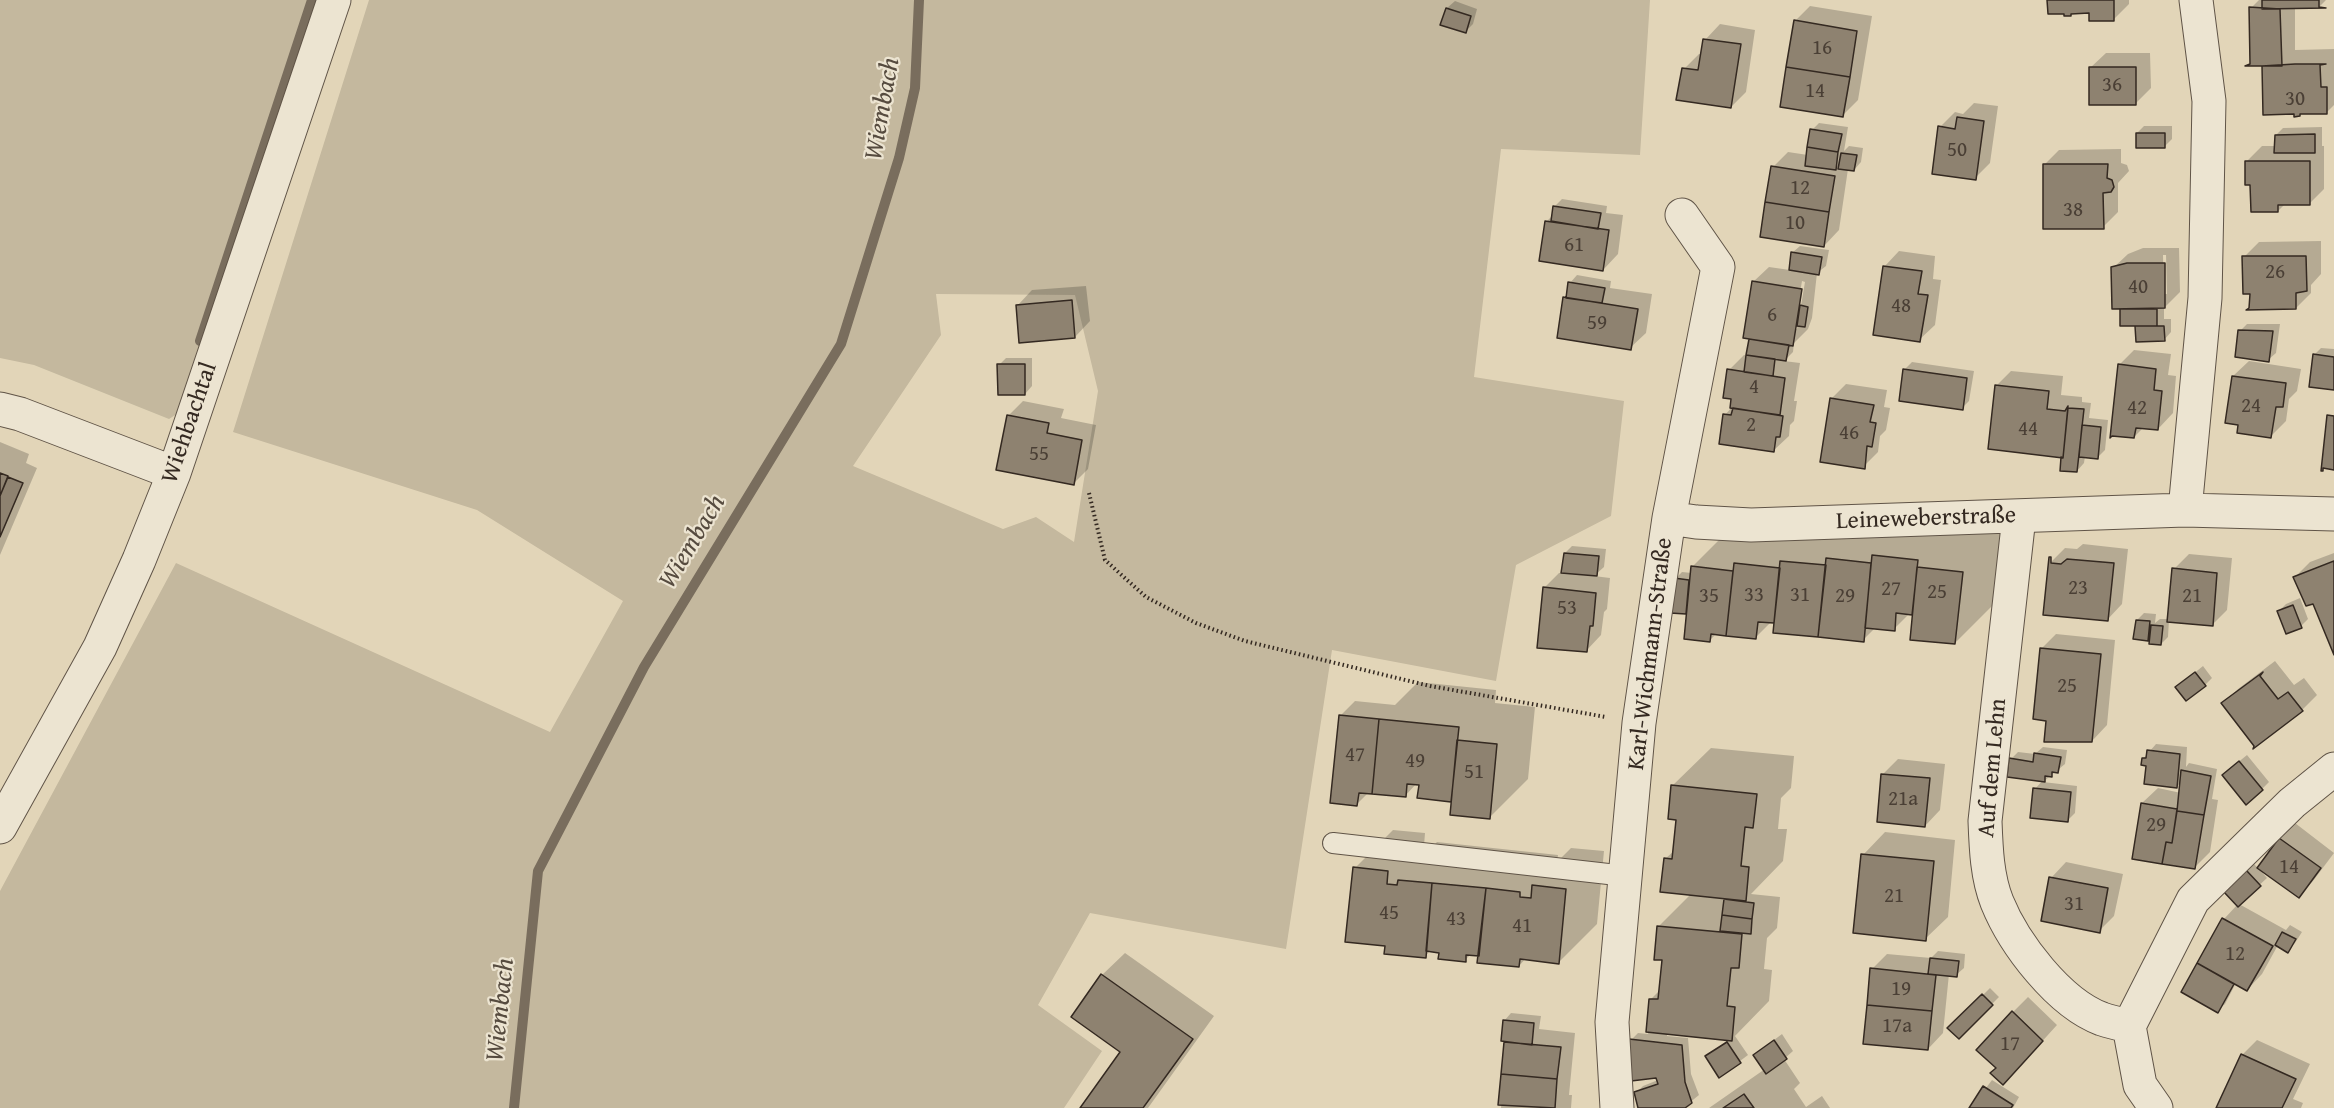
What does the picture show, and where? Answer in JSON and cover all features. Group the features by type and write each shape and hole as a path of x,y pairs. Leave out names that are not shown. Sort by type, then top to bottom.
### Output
{"street":[{"name":"Wiehbachtal","path":"0,827 100,647 139,560 174,473 334,0"},
{"path":"2185,510 2205,287 2209,101 2196,0"},
{"name":"Karl-Wichmann-Straße","path":"1617,1108 1612,1022 1639,723 1669,518 1718,267 1682,215"},
{"path":"0,409 20,414 174,473"},
{"name":"Leineweberstraße","path":"1669,518 1751,525 2185,510 2334,514"},
{"name":"Auf dem Lehn","path":"2019,517 1984,821 1986,859 1997,902 2019,944 2059,992 2101,1018 2129,1026"},
{"path":"2156,1108 2140,1085 2129,1026 2193,900 2292,803 2334,769"}],"lane":[{"path":"1333,843 1626,876"}],"path":[{"path":"1089,493 1105,560 1146,597 1196,623 1245,641 1430,686 1639,723"}],"shaded area":[{"path":"0,0 317,0 183,410 169,419 34,365 0,358"},
{"path":"369,0 1650,0 1640,155 1501,149 1474,377 1624,401 1611,516 1516,565 1496,681 1332,650 1286,949 1090,913 1038,1005 1102,1051 1064,1108 0,1108 0,891 176,563 550,732 623,601 477,510 233,432","holes":["936,294 1075,295 1098,391 1074,542 1036,517 1003,529 853,466 941,335"]}],"building":[{"path":"2047,0 2114,0 2114,21 2089,21 2089,13 2071,14 2071,16 2048,14"},
{"path":"2262,0 2319,0 2319,7 2326,8 2262,9"},
{"path":"2249,7 2280,9 2282,66 2245,66 2250,64"},
{"path":"1446,8 1471,16 1466,33 1440,25"},
{"path":"1794,20 1857,31 1850,77 1786,67"},
{"path":"1703,39 1741,44 1731,108 1676,100 1682,68 1698,70"},
{"path":"2326,64 2320,65 2321,87 2327,87 2327,114 2300,114 2294,117 2294,114 2263,115 2262,66"},
{"path":"1786,67 1850,77 1843,117 1780,107"},
{"path":"2089,67 2136,67 2136,105 2089,105"},
{"path":"1957,117 1984,121 1976,180 1932,174 1938,126 1955,129"},
{"path":"1810,129 1842,134 1838,152 1807,147"},
{"path":"2136,133 2165,133 2165,148 2136,148"},
{"path":"2315,134 2315,153 2274,153 2275,135"},
{"path":"1807,147 1838,152 1836,170 1805,166"},
{"path":"1841,153 1857,155 1854,171 1838,169"},
{"path":"2245,161 2310,161 2310,205 2278,205 2278,212 2251,212 2250,185 2245,185"},
{"path":"2043,164 2108,164 2107,178 2112,180 2114,187 2111,192 2103,193 2104,229 2043,229"},
{"path":"1771,166 1835,176 1829,212 1765,202"},
{"path":"1765,202 1829,212 1824,247 1760,237"},
{"path":"1553,206 1601,213 1598,229 1551,221"},
{"path":"1545,221 1609,230 1603,271 1539,261"},
{"path":"1791,252 1822,257 1819,275 1789,270"},
{"path":"2242,256 2306,256 2307,291 2296,293 2296,309 2246,310 2249,308 2250,294 2243,294"},
{"path":"2127,263 2165,263 2165,308 2112,309 2111,267"},
{"path":"1883,266 1922,271 1918,294 1928,295 1920,342 1873,335"},
{"path":"1752,281 1802,289 1793,346 1743,338"},
{"path":"1568,282 1605,288 1602,303 1566,298"},
{"path":"1563,297 1638,309 1631,350 1557,338"},
{"path":"1072,300 1075,338 1019,343 1016,305"},
{"path":"1800,305 1808,307 1805,327 1797,326"},
{"path":"2120,309 2157,309 2157,326 2120,326"},
{"path":"2135,326 2164,326 2165,341 2136,342"},
{"path":"2238,330 2273,331 2269,362 2235,357"},
{"path":"1749,339 1789,345 1786,361 1746,355"},
{"path":"2313,354 2334,357 2334,390 2309,387"},
{"path":"1746,355 1775,359 1773,376 1744,372"},
{"path":"997,364 1025,364 1025,395 998,395"},
{"path":"2118,364 2156,369 2154,390 2162,391 2158,430 2136,428 2134,438 2112,436 2110,438"},
{"path":"1727,369 1785,378 1780,415 1730,408 1731,399 1723,398"},
{"path":"1903,369 1967,378 1963,410 1899,401"},
{"path":"2232,376 2286,383 2283,407 2276,407 2271,438 2237,433 2238,425 2225,423"},
{"path":"1995,385 2049,391 2047,409 2065,411 2068,406 2063,458 1988,449"},
{"path":"1830,398 1874,405 1870,422 1876,423 1872,447 1867,446 1865,469 1820,462"},
{"path":"1733,408 1783,416 1780,437 1776,437 1774,452 1719,444 1723,414 1731,415"},
{"path":"2068,408 2084,409 2077,472 2060,471"},
{"path":"1007,415 1049,423 1047,433 1082,440 1074,485 996,470"},
{"path":"2327,415 2334,416 2334,470 2323,468 2321,471"},
{"path":"2082,425 2101,427 2098,459 2079,457"},
{"path":"0,473 8,476 0,496"},
{"path":"8,477 23,483 0,537 0,496"},
{"path":"1564,553 1599,556 1597,576 1561,573"},
{"path":"1872,555 1918,560 1912,615 1896,613 1895,631 1865,628"},
{"path":"2049,557 2051,557 2051,563 2061,564 2067,559 2114,563 2108,621 2043,615"},
{"path":"1826,558 1871,563 1864,642 1818,637"},
{"path":"1780,561 1826,565 1818,637 1773,633"},
{"path":"2334,561 2334,655 2313,604 2306,606 2293,577"},
{"path":"1734,563 1780,568 1774,623 1758,622 1756,639 1726,636"},
{"path":"1691,566 1733,571 1726,636 1711,634 1710,642 1684,639"},
{"path":"1917,567 1963,572 1955,644 1910,640"},
{"path":"2172,568 2217,573 2213,626 2167,622"},
{"path":"1674,578 1689,580 1686,614 1670,613"},
{"path":"1543,587 1596,593 1593,626 1590,626 1587,652 1537,648"},
{"path":"2293,605 2302,628 2286,634 2277,611"},
{"path":"2136,620 2150,621 2148,641 2133,639"},
{"path":"2151,625 2163,626 2161,645 2149,644"},
{"path":"2040,648 2101,654 2092,742 2044,742 2046,721 2033,719"},
{"path":"2195,672 2206,686 2186,701 2175,687"},
{"path":"2263,672 2260,676 2278,699 2288,692 2303,711 2253,749 2254,746 2221,703"},
{"path":"1339,715 1379,719 1372,794 1359,793 1357,806 1330,803"},
{"path":"1379,719 1459,727 1451,802 1417,798 1419,785 1407,784 1406,797 1372,794"},
{"path":"1457,740 1497,744 1490,819 1450,815"},
{"path":"2147,750 2180,754 2177,788 2144,784 2146,766 2141,765 2142,758 2146,758"},
{"path":"2034,753 2061,757 2058,773 2052,772 2052,777 2045,776 2045,782 2007,777 2009,758 2033,762"},
{"path":"2239,761 2263,790 2246,805 2222,775"},
{"path":"2181,770 2211,776 2204,815 2177,811"},
{"path":"1881,774 1930,778 1925,827 1877,822"},
{"path":"1671,785 1757,794 1753,828 1745,827 1741,866 1749,867 1746,901 1660,892 1664,858 1672,859 1676,820 1668,819"},
{"path":"2033,788 2071,792 2068,822 2030,818"},
{"path":"2141,803 2177,809 2172,843 2166,842 2162,864 2132,859"},
{"path":"2177,811 2204,815 2195,869 2162,864 2166,842 2172,843"},
{"path":"2279,838 2321,868 2299,898 2257,868"},
{"path":"1861,854 1934,861 1926,941 1853,933"},
{"path":"1353,867 1388,871 1387,884 1397,885 1398,880 1432,883 1426,958 1384,954 1385,946 1345,942"},
{"path":"2246,870 2261,886 2238,907 2223,891"},
{"path":"2049,877 2108,888 2100,933 2041,921"},
{"path":"1432,883 1486,888 1479,956 1466,955 1466,962 1438,959 1439,953 1426,951"},
{"path":"1532,885 1566,889 1559,964 1520,959 1519,967 1477,963 1486,888 1520,892 1520,897 1531,898"},
{"path":"1724,899 1754,903 1752,919 1722,915"},
{"path":"1722,915 1752,919 1751,934 1720,931"},
{"path":"2222,918 2273,946 2247,991 2197,963"},
{"path":"1657,926 1742,934 1739,968 1731,968 1727,1006 1735,1007 1732,1041 1646,1032 1649,999 1658,999 1662,960 1654,960"},
{"path":"2282,932 2296,939 2288,953 2275,945"},
{"path":"1930,958 1959,961 1957,977 1928,974"},
{"path":"2197,963 2234,984 2218,1013 2181,992"},
{"path":"1870,968 1936,975 1932,1011 1867,1005"},
{"path":"1101,974 1193,1039 1143,1108 1080,1108 1120,1052 1071,1017"},
{"path":"1982,994 1993,1005 1959,1039 1947,1028"},
{"path":"1867,1005 1932,1011 1928,1050 1863,1044"},
{"path":"2012,1011 2043,1041 2003,1085 1990,1073 1996,1068 1976,1050"},
{"path":"1503,1020 1534,1023 1532,1045 1501,1041"},
{"path":"1629,1039 1682,1045 1685,1082 1692,1103 1685,1108 1638,1108 1634,1092 1658,1084 1656,1078 1631,1081"},
{"path":"1774,1040 1787,1059 1766,1074 1753,1055"},
{"path":"1504,1042 1561,1047 1557,1079 1501,1074"},
{"path":"1727,1042 1741,1063 1719,1078 1705,1056"},
{"path":"2241,1054 2296,1079 2282,1108 2216,1108"},
{"path":"1501,1074 1557,1079 1555,1108 1498,1105"},
{"path":"1983,1086 2013,1105 2011,1108 1969,1108"},
{"path":"1744,1094 1754,1108 1723,1108"}],"waterway":[{"path":"200,341 312,0"},
{"name":"Wiembach","path":"514,1108 538,871 644,667 841,344 899,158 915,88 919,0"}]}
